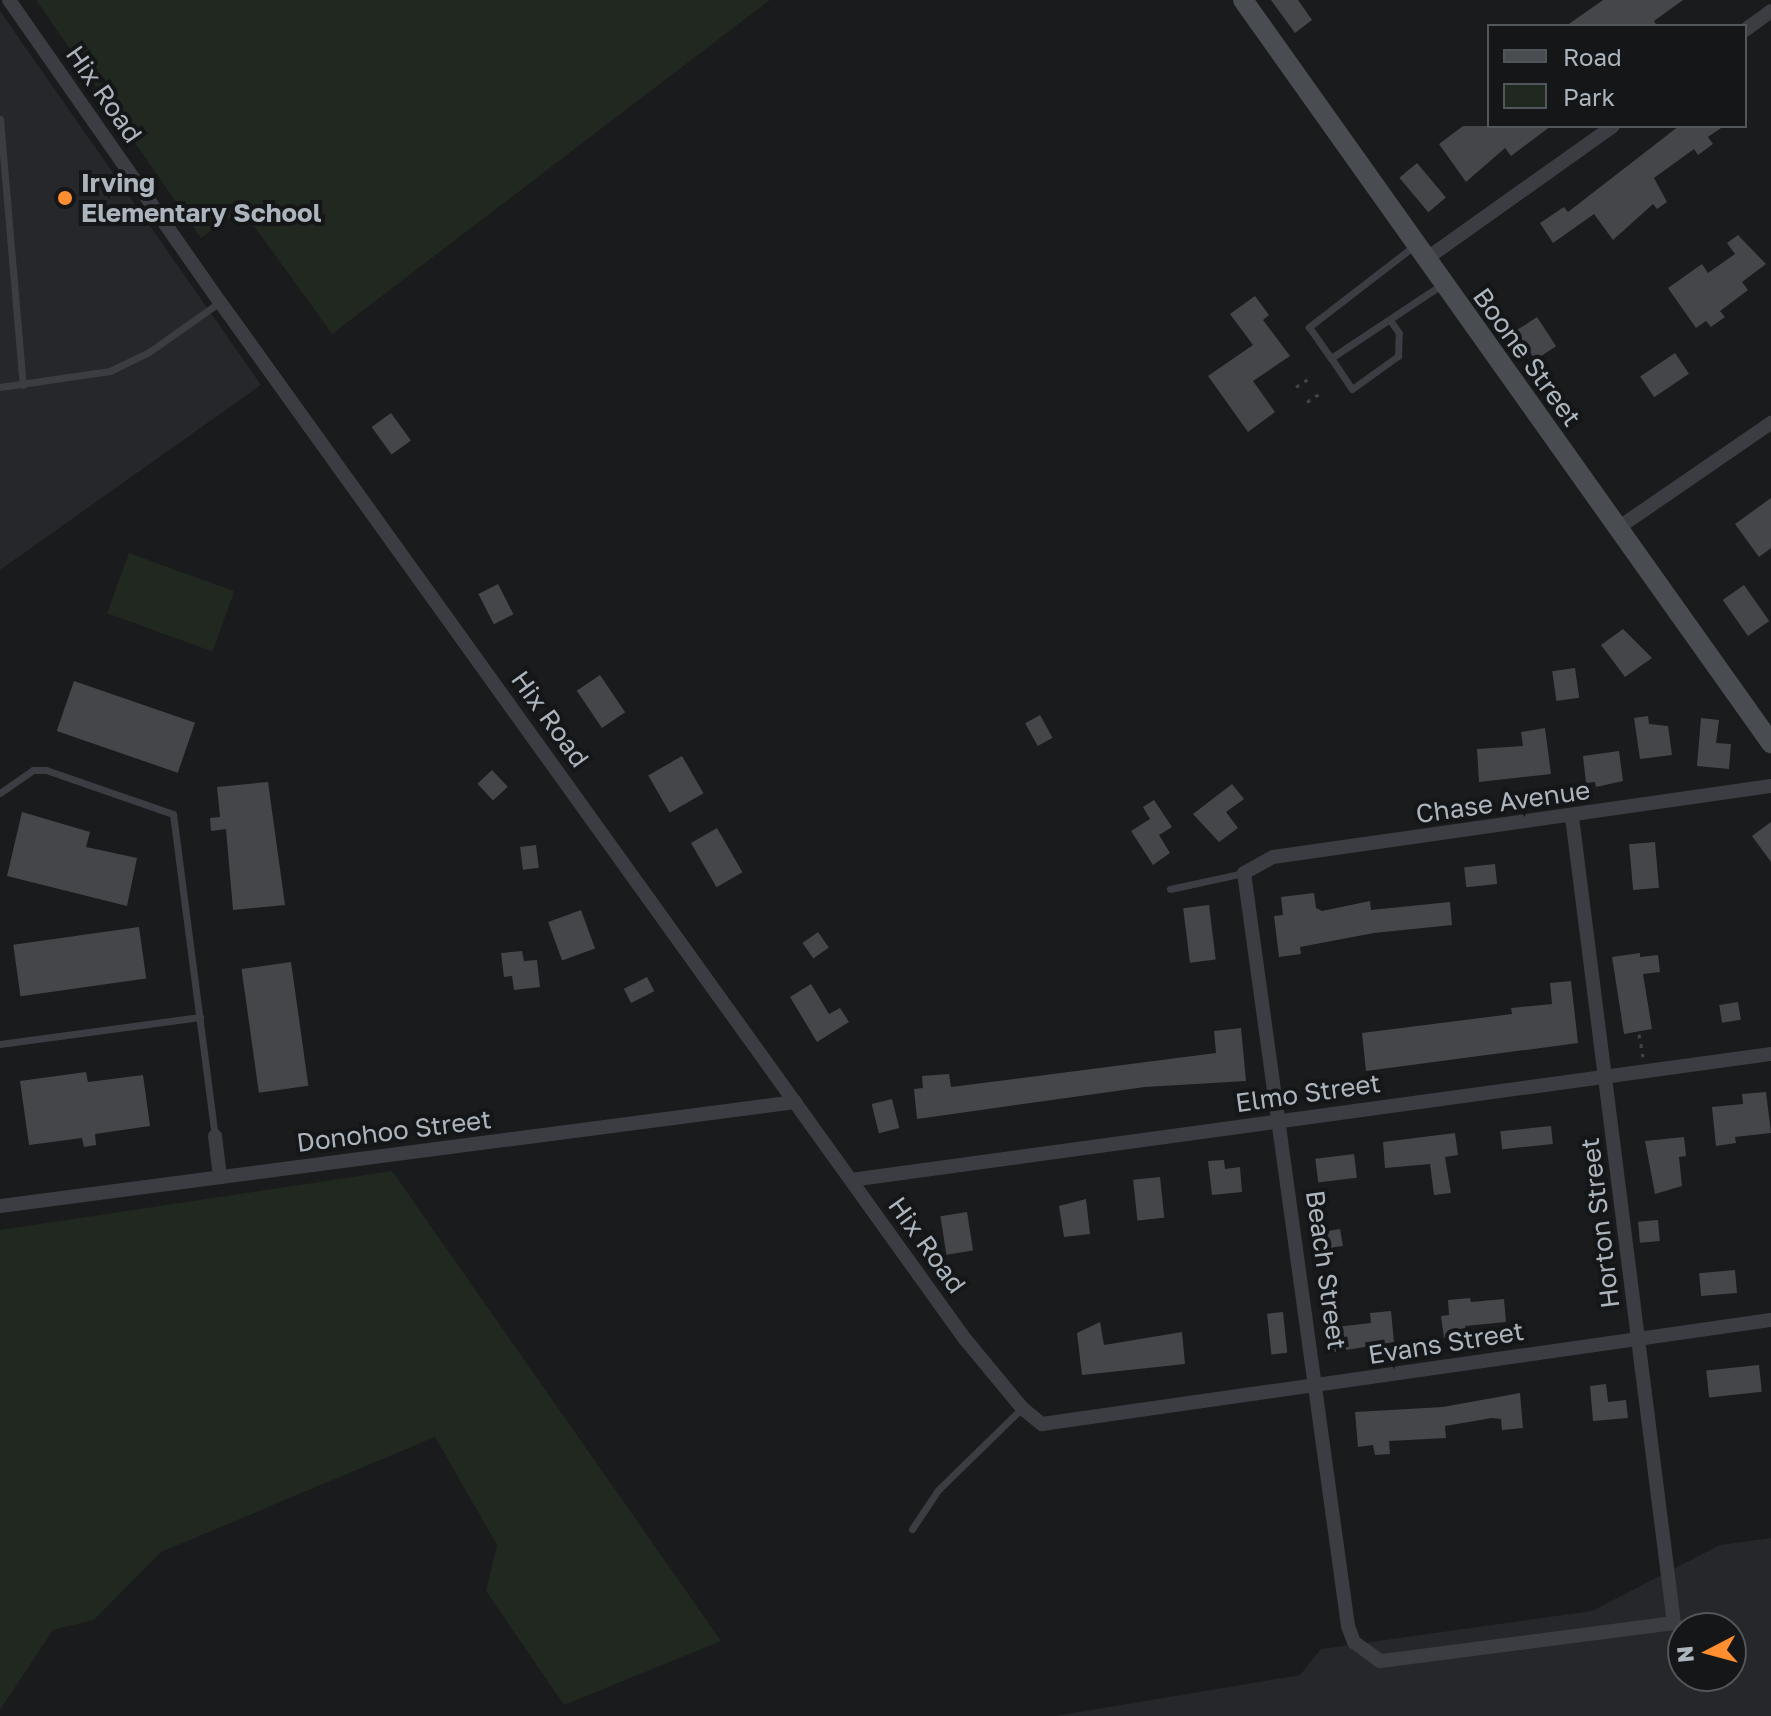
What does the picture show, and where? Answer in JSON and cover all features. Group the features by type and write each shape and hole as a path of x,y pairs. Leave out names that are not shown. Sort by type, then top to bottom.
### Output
{"street":[{"name":"Hix Road","path":"9,0 220,302 965,1339 1022,1408 1042,1424 1080,1418"},
{"name":"Boone Street","path":"1243,0 1771,743"},
{"path":"1747,29 1771,11"},
{"path":"1421,252 1610,128"},
{"path":"1618,528 1771,423"},
{"name":"Chase Avenue","path":"1244,873 1273,857 1572,817 1771,786"},
{"name":"Horton Street","path":"1380,1661 1674,1623 1572,817"},
{"name":"Beach Street","path":"1244,873 1318,1386 1348,1626 1354,1642 1380,1661"},
{"name":"Elmo Street","path":"851,1180 1771,1054"},
{"name":"Donohoo Street","path":"0,1206 795,1102"},
{"path":"215,1136 220,1177"},
{"name":"Evans Street","path":"1080,1418 1771,1320"}],"lane":[{"path":"0,119 23,385"},
{"path":"0,239 10,239"},
{"path":"1390,320 1399,333 1398,356 1352,389 1309,327 1421,252"},
{"path":"1331,358 1443,284"},
{"path":"0,387 110,371 149,352 220,302"},
{"path":"0,793 33,770 46,770 173,814 215,1136"},
{"path":"1170,889 1244,873"},
{"path":"0,1044 200,1017"},
{"path":"912,1529 938,1490 1022,1408"}],"path":[{"path":"1296,387 1308,379"},
{"path":"1307,402 1319,394"},
{"path":"1639,1034 1643,1057"}],"shaded area":[{"name":"Irving Elementary School","path":"0,11 261,385 0,570"},
{"path":"1771,1538 1771,1716 1055,1716 1300,1675 1321,1649 1592,1611 1720,1545"}],"green space":[{"path":"36,0 770,0 332,334 242,209 201,238"},
{"path":"129,553 234,591 212,651 107,613"},
{"path":"392,1171 721,1641 564,1705 486,1591 497,1545 435,1437 161,1552 94,1620 53,1630 0,1710 0,1230"}],"building":[{"path":"1271,0 1298,0 1312,20 1295,33"},
{"path":"1603,0 1683,0 1654,21 1656,24 1569,24"},
{"path":"1463,126 1548,128 1511,156 1505,148 1466,182 1439,144"},
{"path":"1676,128 1721,128 1708,137 1713,144 1698,155 1694,149 1654,178 1667,202 1657,209 1653,204 1613,240 1594,214 1553,243 1540,223 1564,207 1568,212"},
{"path":"1417,163 1446,197 1428,212 1399,178"},
{"path":"1738,235 1766,264 1742,282 1748,290 1720,311 1725,317 1711,327 1706,321 1696,328 1668,288 1702,264 1708,273 1735,254 1727,243"},
{"path":"1255,296 1269,315 1263,320 1290,356 1253,381 1275,412 1248,432 1208,376 1253,345 1230,314"},
{"path":"1537,317 1556,346 1535,360 1516,331"},
{"path":"1675,353 1689,374 1654,397 1640,376"},
{"path":"391,413 411,441 392,455 372,427"},
{"path":"1771,498 1771,548 1759,557 1735,524"},
{"path":"498,584 513,614 494,624 478,594"},
{"path":"1744,585 1769,621 1748,636 1723,600"},
{"path":"1623,629 1652,658 1625,677 1601,645"},
{"path":"1575,668 1579,698 1556,701 1552,671"},
{"path":"600,675 625,712 602,728 577,691"},
{"path":"74,681 195,723 178,773 57,731"},
{"path":"1040,715 1053,738 1038,746 1025,723"},
{"path":"1648,716 1649,724 1668,726 1672,755 1640,759 1634,718"},
{"path":"1701,718 1719,720 1716,743 1731,744 1729,769 1697,766"},
{"path":"1545,728 1551,774 1479,782 1477,749 1523,746 1521,732"},
{"path":"1619,751 1623,781 1596,787 1595,782 1586,783 1583,756"},
{"path":"682,756 704,793 670,813 648,776"},
{"path":"492,770 508,787 493,800 477,784"},
{"path":"268,782 285,905 233,910 226,829 211,831 210,818 220,817 217,787"},
{"path":"1232,784 1244,799 1226,812 1238,828 1219,842 1193,814"},
{"path":"1154,800 1172,827 1159,835 1170,853 1153,865 1131,831 1150,819 1143,807"},
{"path":"22,812 90,832 86,847 137,858 127,906 7,876"},
{"path":"1771,822 1771,862 1752,836"},
{"path":"717,828 742,872 717,887 691,843"},
{"path":"1655,842 1659,888 1633,890 1629,844"},
{"path":"536,845 539,868 523,870 520,847"},
{"path":"1495,864 1497,884 1466,887 1464,867"},
{"path":"1314,893 1316,908 1322,911 1370,901 1371,910 1450,902 1452,925 1374,933 1300,947 1301,954 1279,957 1274,916 1283,915 1281,897"},
{"path":"1209,905 1216,960 1190,963 1183,908"},
{"path":"581,910 595,949 562,960 548,922"},
{"path":"139,927 146,978 20,996 13,945"},
{"path":"818,932 829,948 813,958 802,943"},
{"path":"522,951 524,961 537,960 540,987 514,990 512,976 504,977 501,953"},
{"path":"1640,953 1640,957 1658,955 1660,972 1643,974 1652,1029 1624,1034 1612,957"},
{"path":"291,962 308,1086 259,1093 241,969"},
{"path":"647,977 654,991 631,1003 624,989"},
{"path":"1571,981 1578,1043 1366,1071 1362,1033 1512,1014 1511,1008 1552,1004 1550,983"},
{"path":"811,984 829,1014 840,1008 849,1022 817,1042 790,997"},
{"path":"1738,1002 1741,1020 1722,1023 1719,1005"},
{"path":"1241,1028 1246,1081 1145,1087 917,1119 914,1089 923,1088 922,1076 949,1074 951,1087 1216,1053 1214,1031"},
{"path":"86,1072 88,1082 143,1075 150,1126 95,1134 96,1145 84,1147 82,1138 29,1145 20,1081"},
{"path":"1766,1092 1771,1133 1735,1137 1736,1143 1716,1146 1712,1107 1743,1104 1742,1094"},
{"path":"892,1099 899,1128 879,1133 872,1104"},
{"path":"1551,1126 1553,1144 1502,1149 1500,1131"},
{"path":"1455,1133 1458,1155 1445,1157 1451,1193 1434,1195 1430,1164 1385,1168 1383,1142"},
{"path":"1684,1137 1686,1156 1679,1157 1682,1186 1655,1194 1645,1141"},
{"path":"1354,1154 1357,1178 1318,1183 1315,1159"},
{"path":"1224,1160 1225,1169 1240,1167 1242,1192 1212,1195 1208,1161"},
{"path":"1160,1177 1164,1218 1137,1221 1133,1180"},
{"path":"1086,1199 1090,1234 1064,1237 1059,1206"},
{"path":"967,1212 973,1251 946,1255 940,1216"},
{"path":"1658,1220 1660,1241 1640,1243 1638,1222"},
{"path":"1340,1229 1343,1246 1320,1250 1317,1233"},
{"path":"1735,1270 1737,1293 1701,1296 1699,1273"},
{"path":"1470,1298 1471,1302 1504,1299 1506,1322 1465,1326 1466,1335 1444,1338 1441,1316 1449,1315 1448,1300"},
{"path":"1391,1311 1394,1342 1329,1353 1327,1328 1371,1323 1370,1313"},
{"path":"1283,1312 1287,1353 1271,1354 1267,1314"},
{"path":"1100,1322 1104,1345 1182,1332 1185,1364 1082,1375 1077,1333"},
{"path":"1759,1365 1762,1392 1709,1397 1706,1371"},
{"path":"1606,1384 1608,1402 1626,1400 1628,1418 1593,1421 1590,1386"},
{"path":"1520,1393 1523,1428 1502,1430 1501,1419 1492,1418 1445,1426 1446,1438 1389,1441 1390,1454 1375,1455 1373,1445 1358,1447 1355,1412 1443,1407"}],"place":[{"name":"Irving Elementary School","path":"65,198"}]}
